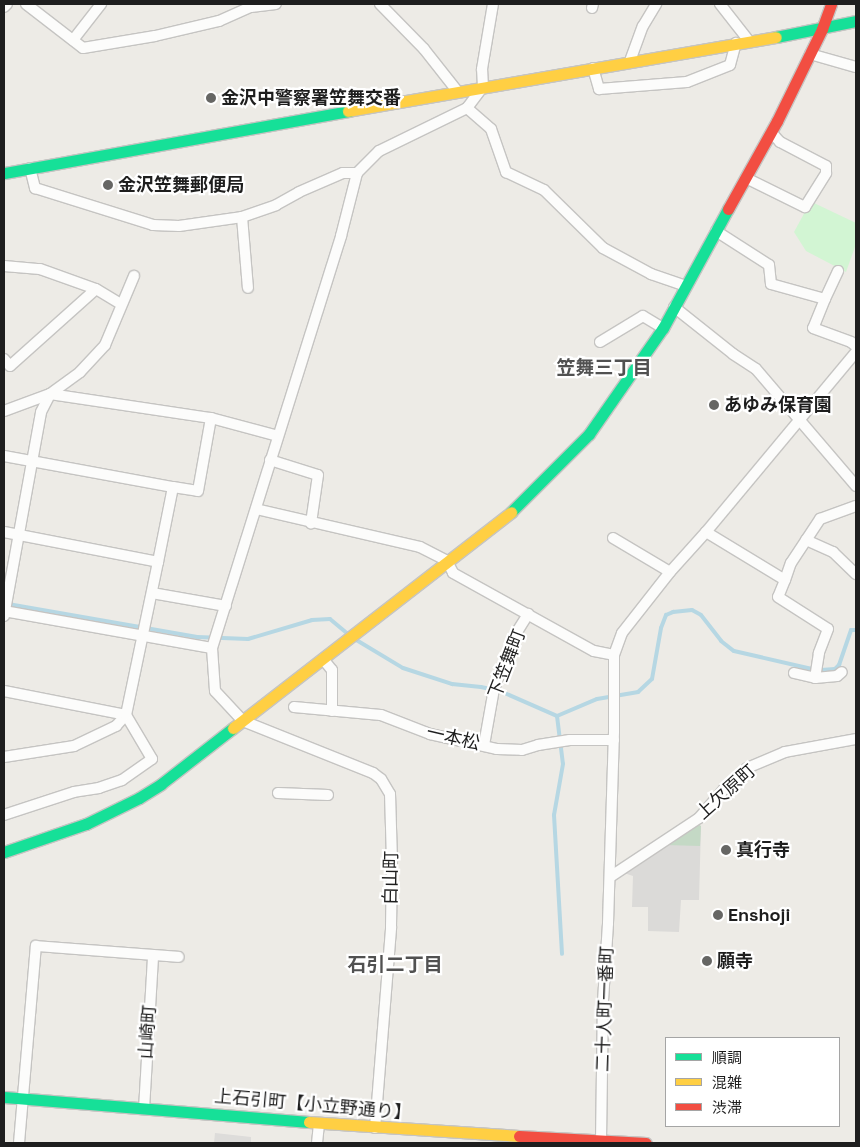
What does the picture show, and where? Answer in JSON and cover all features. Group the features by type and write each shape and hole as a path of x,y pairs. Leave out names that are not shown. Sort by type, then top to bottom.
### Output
{"street":[{"path":"4,7 7,4"},
{"path":"26,4 83,48 156,36 219,21 247,5 276,4"},
{"path":"73,40 101,4"},
{"path":"380,4 424,49 458,92"},
{"path":"244,722 215,691 212,648 341,236 357,173 379,151 467,108 483,87 482,69 493,4"},
{"path":"630,61 643,26 656,4"},
{"path":"720,4 749,41"},
{"path":"4,852 86,824 138,798 244,722 323,658 519,506 589,434 663,328 771,132 822,29 831,4"},
{"path":"4,173 630,61 822,29 856,21"},
{"path":"593,68 599,90 687,82 730,65 736,43"},
{"path":"810,54 856,67"},
{"path":"467,108 491,129 506,172 544,190 585,232 610,252 651,274 686,286"},
{"path":"746,178 805,206 826,173 826,166 780,142 771,132"},
{"path":"30,168 35,188 153,225 179,226 242,217 276,205 299,192 343,173 357,173"},
{"path":"242,217 248,288"},
{"path":"716,232 769,265 771,284 825,299"},
{"path":"4,266 40,269 96,290 121,304"},
{"path":"838,271 813,328 851,342 856,346"},
{"path":"4,411 50,394 80,372 105,345 134,276"},
{"path":"4,360 10,366 96,290"},
{"path":"674,307 733,354 756,369 856,486"},
{"path":"600,342 643,316 663,328"},
{"name":"二十人町一番町","path":"601,1141 603,993 610,876 614,740 614,655 622,633 670,572 706,532 799,418 856,352"},
{"path":"50,394 211,418 278,436"},
{"path":"50,394 41,412 20,535 4,613 212,648"},
{"path":"4,456 198,491 211,418"},
{"path":"270,460 318,475 311,523"},
{"path":"4,757 74,746 116,726 126,716 144,636 173,487"},
{"path":"815,678 819,652 828,629 778,597 791,563 820,519 856,506"},
{"path":"256,509 420,547 447,561 452,573 594,651 614,655"},
{"path":"4,532 158,562"},
{"path":"706,532 784,580"},
{"path":"613,538 670,572"},
{"path":"806,540 833,552 856,574"},
{"path":"152,593 226,606"},
{"name":"下笠舞町","path":"484,745 494,689 515,635 528,614"},
{"path":"323,658 332,670 332,711"},
{"path":"794,673 815,678 837,676 842,672"},
{"path":"4,691 126,716 152,759 122,780 99,788 74,792 4,815"},
{"name":"一本松","path":"294,707 381,715 430,734 497,749 522,750 538,745 570,740 614,740"},
{"name":"白山町","path":"244,722 373,773 381,779 390,794 391,927 375,1128"},
{"name":"上欠原町","path":"610,876 699,818 724,789 747,768 785,752 856,739"},
{"path":"278,793 328,795"},
{"path":"19,1143 36,946 179,957"},
{"name":"山崎町","path":"144,1109 154,956"},
{"name":"上石引町【小立野通り】","path":"4,1096 22,1100 375,1128 444,1138 646,1143"},
{"path":"317,1143 319,1123"}],"shaded area":[{"path":"696,823 701,826 699,900 681,900 679,932 648,931 648,907 632,907 633,876 624,873"},
{"path":"215,1133 251,1137 251,1143 214,1143"}],"green space":[{"path":"814,203 856,223 856,244 846,272 806,251 794,232 806,210"},
{"path":"696,823 701,826 700,846 665,845"}],"waterway":[{"path":"8,604 197,637 248,639 312,620 330,619 348,634"},
{"path":"353,638 403,668 452,684 500,691 557,716 597,699 638,692 652,679 661,628 666,615 673,612 692,610 701,615 721,641 734,651 812,669"},
{"path":"821,670 835,669 839,665 851,630 856,630"},
{"path":"557,716 563,764 554,815 562,954"}],"traffic: fast":[{"path":"776,37 856,21"},
{"path":"4,173 348,111"},
{"path":"511,512 589,434 663,328 728,209"},
{"path":"4,852 86,824 139,798 161,784 233,728"},
{"path":"4,1097 309,1122"}],"traffic: slow":[{"path":"348,111 776,37"},
{"path":"233,728 511,512"},
{"path":"309,1122 519,1136"}],"traffic: jam":[{"path":"728,209 777,121 822,29 831,4"},
{"path":"519,1136 646,1143"}],"place":[{"name":"金沢中警察署笠舞交番","path":"211,98"},
{"name":"金沢笠舞郵便局","path":"108,185"},
{"name":"あゆみ保育園","path":"714,405"},
{"name":"真行寺","path":"726,850"},
{"name":"Enshoji","path":"718,915"},
{"name":"願寺","path":"707,961"}],"district":[{"name":"笠舞三丁目","path":"604,368"},
{"name":"石引二丁目","path":"395,965"}]}
